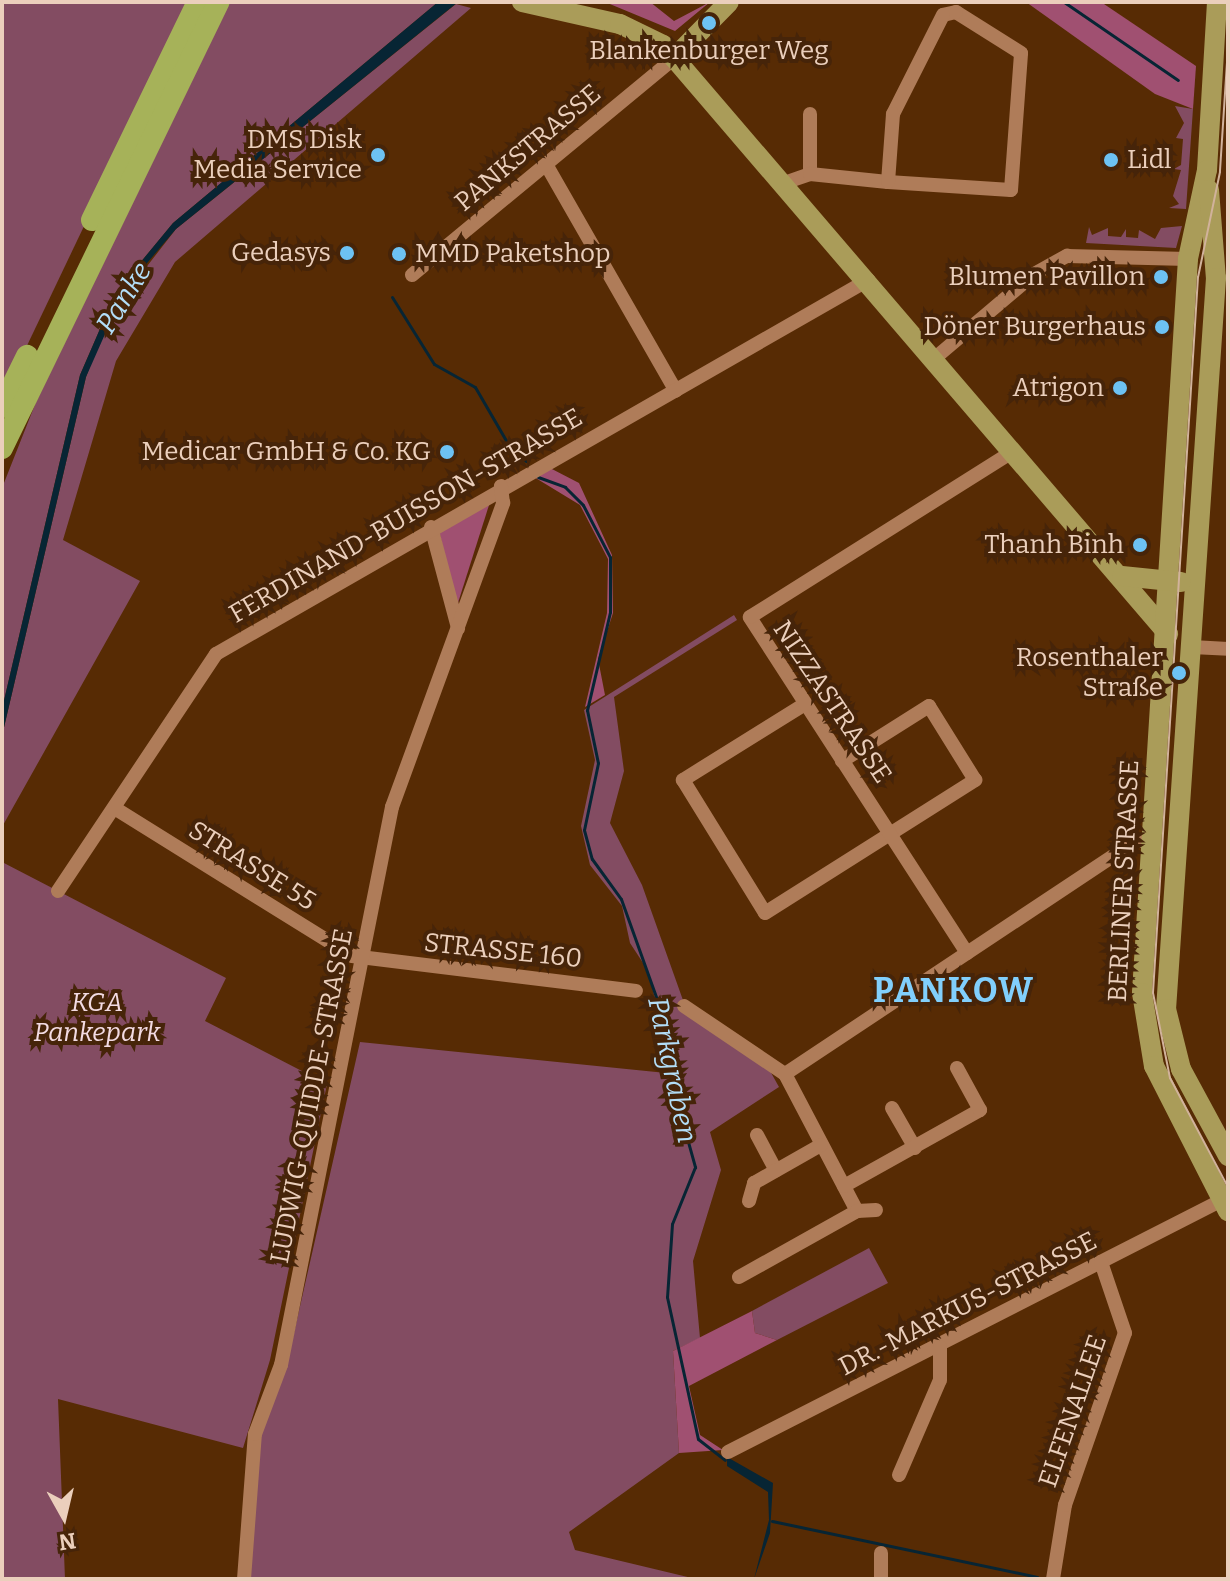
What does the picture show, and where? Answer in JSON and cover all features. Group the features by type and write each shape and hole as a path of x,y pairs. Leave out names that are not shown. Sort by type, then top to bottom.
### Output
{"highway":[{"path":"2,407 198,2"},
{"path":"2,448 219,2"}],"main road":[{"path":"522,2 620,24 674,58 1122,576 1165,631 1192,647"},
{"path":"674,58 729,2"},
{"path":"1207,170 1221,47 1217,2"},
{"name":"BERLINER STRASSE","path":"1207,170 1216,258 1166,1009 1176,1056 1228,1156"},
{"name":"BERLINER STRASSE","path":"1207,170 1188,259 1152,841 1144,1028 1154,1066 1226,1202"},
{"path":"1188,259 1216,258"},
{"path":"1179,412 1207,414"},
{"path":"1122,576 1188,585 1194,605"}],"street":[{"path":"784,183 810,174 888,182 1011,190 1021,53 956,12 943,15 893,114 888,182"},
{"name":"PANKSTRASSE","path":"412,275 674,58"},
{"path":"810,114 810,174"},
{"path":"547,166 676,391"},
{"path":"935,358 1034,274 1067,256 1188,259"},
{"name":"FERDINAND-BUISSON-STRASSE","path":"58,891 116,809 216,654 501,486 676,391 868,280"},
{"name":"NIZZASTRASSE","path":"967,953 754,628 752,614 1014,451"},
{"name":"LUDWIG-QUIDDE-STRASSE","path":"244,1579 255,1434 281,1365 392,807 503,503 501,486"},
{"path":"431,527 458,628"},
{"path":"1192,647 1228,649"},
{"path":"805,704 683,780 765,913 975,780 929,706 842,761"},
{"name":"STRASSE 55","path":"116,809 364,960"},
{"path":"785,1074 1136,841 1152,841"},
{"name":"STRASSE 160","path":"364,960 636,991"},
{"path":"684,1006 785,1074 857,1211"},
{"path":"844,1186 980,1110 957,1068"},
{"path":"892,1108 915,1148"},
{"path":"757,1135 776,1170"},
{"path":"749,1201 754,1183 821,1145"},
{"name":"DR.-MARKUS-STRASSE","path":"728,1452 940,1347 1101,1262 1226,1202"},
{"path":"739,1277 857,1211 876,1210"},
{"name":"ELFENALLEE","path":"1053,1579 1065,1505 1125,1333 1101,1262"},
{"path":"899,1475 940,1380 940,1347"},
{"path":"881,1553 881,1579"}],"green space":[{"path":"2,2 191,2 2,398"},
{"path":"230,2 438,2 173,223 116,292 80,375 2,709 2,488 36,402"},
{"path":"456,4 471,8 175,262 116,361 63,540 140,581 2,827 2,736 86,377 109,315 176,229"},
{"path":"1175,106 1193,109 1186,209 1169,208 1179,204 1173,196 1181,170 1174,169 1181,165 1183,139 1176,138 1184,123"},
{"path":"1182,226 1176,248 1086,243 1089,227 1092,235 1108,228 1108,236 1121,237 1126,229 1126,237 1138,238 1139,230 1155,239 1161,228"},
{"path":"734,615 737,620 614,697 624,771 610,823 642,885 684,1003 769,1069 779,1087 710,1132 721,1170 693,1261 700,1338 673,1351 679,1453 569,1532 575,1550 696,1579 246,1579 258,1443 286,1368 360,1042 666,1073 666,1039 647,969 630,943 622,906 590,865 581,826 595,760 584,710"},
{"name":"KGA Pankepark","path":"2,862 226,978 205,1021 327,1084 270,1360 243,1448 58,1399 65,1579 2,1579"},
{"path":"869,1248 888,1283 777,1340 755,1333 752,1311"}],"shaded area":[{"path":"605,2 650,2 674,21 710,2 675,31"},
{"path":"1026,2 1101,2 1196,66 1193,109 1155,94"},
{"path":"550,468 579,483 612,555 613,613 598,659 605,695 585,707 607,613 608,559 580,505 534,477"},
{"path":"490,502 457,606 439,531"},
{"path":"752,1311 755,1333 777,1340 689,1386 700,1435 723,1450 679,1453 673,1351"}],"water":[{"path":"438,2 458,2 176,229 125,289 86,377 2,736 2,709 80,375 116,292 173,223"},
{"path":"727,1457 773,1483 770,1533 754,1579 769,1520 768,1492 727,1466"}],"waterway":[{"path":"1064,2 1178,80"},
{"name":"Parkgraben","path":"392,297 434,364 475,387 511,449 526,461"},
{"name":"Parkgraben","path":"538,477 565,487 583,505 610,557 610,612 587,710 598,763 584,830 592,859 621,899 663,1016 668,1070 695,1167 672,1224 667,1297 698,1439 725,1460"},
{"path":"772,1521 1037,1577"}],"tram line":[{"path":"1228,47 1220,172 1198,277 1153,993 1170,1078 1228,1187"}],"place":[{"name":"Blankenburger Weg","path":"709,23"},
{"name":"DMS Disk Media Service","path":"378,155"},
{"name":"Lidl","path":"1111,160"},
{"name":"Gedasys","path":"347,253"},
{"name":"MMD Paketshop","path":"399,254"},
{"name":"Blumen Pavillon","path":"1161,277"},
{"name":"Döner Burgerhaus","path":"1162,327"},
{"name":"Atrigon","path":"1120,388"},
{"name":"Medicar GmbH & Co. KG","path":"447,452"},
{"name":"Thanh Binh","path":"1140,545"},
{"name":"Rosenthaler Straße","path":"1179,673"}],"district":[{"name":"PANKOW","path":"954,991"}],"water label":[{"name":"Panke","path":"124,298"}]}
